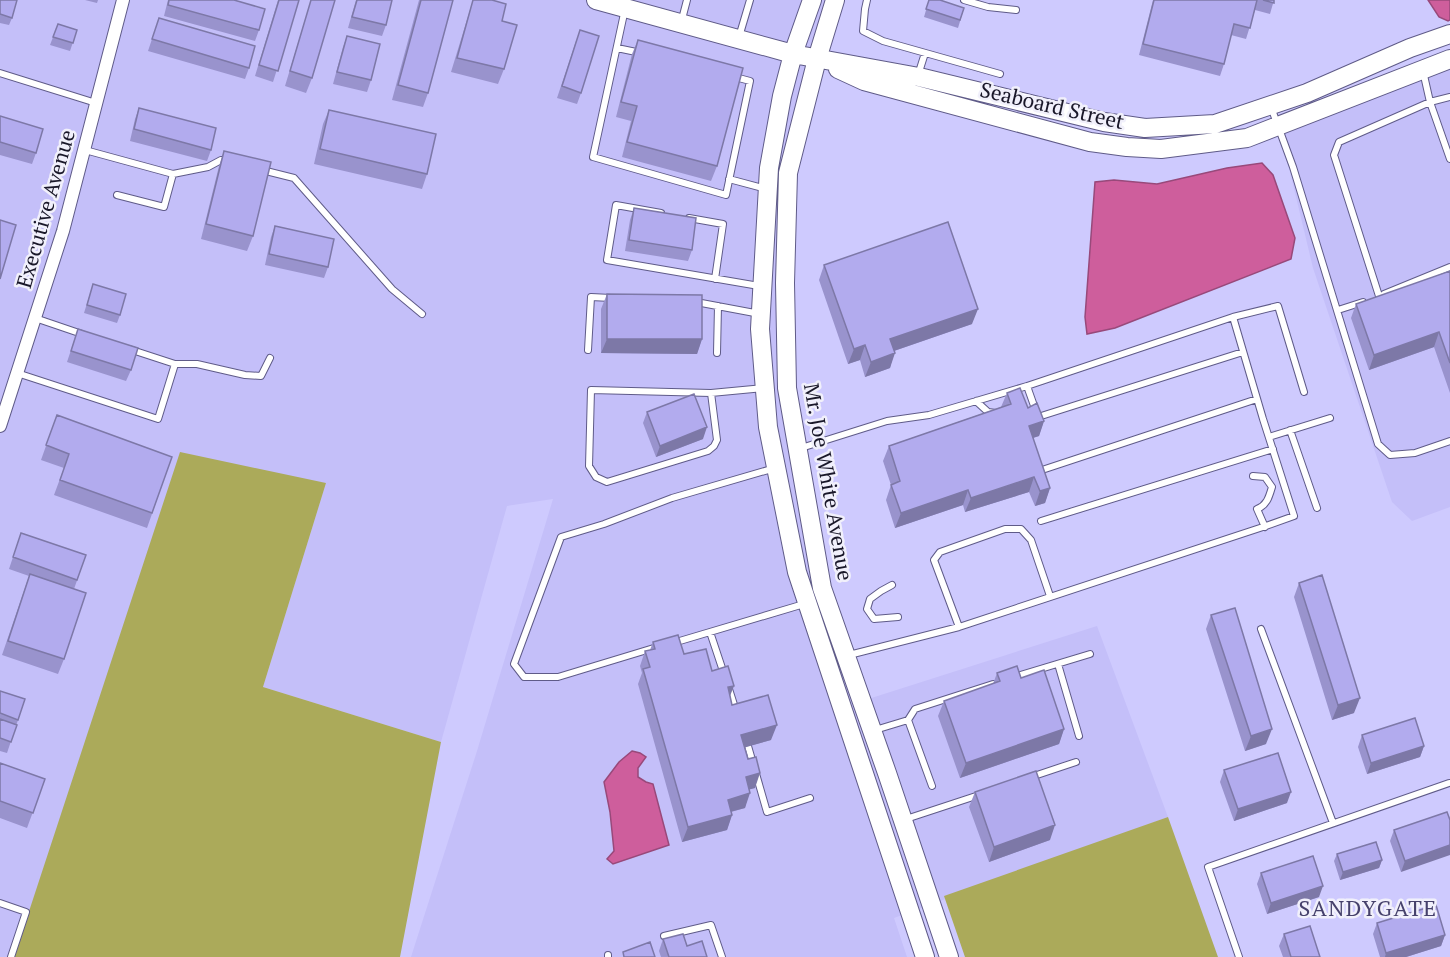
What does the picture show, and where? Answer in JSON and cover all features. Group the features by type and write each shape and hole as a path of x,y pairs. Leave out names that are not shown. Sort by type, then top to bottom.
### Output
{"main road":[{"name":"Seaboard Street","path":"596,0 793,54 919,77 1104,122 1145,128 1215,124 1307,93 1410,48 1450,34"},
{"name":"Mr. Joe White Avenue","path":"812,0 793,54 782,96 769,168 760,329 768,427 797,572 925,957"},
{"name":"Mr. Joe White Avenue","path":"835,0 817,59 788,173 787,388 822,588 949,957"},
{"name":"Seaboard Street","path":"817,59 864,81 998,118 1099,143 1161,149 1247,138 1450,59"}],"street":[{"name":"Executive Avenue","path":"0,426 63,231 123,0"}],"lane":[{"path":"681,23 687,0"},
{"path":"867,0 863,31 883,41 1000,74"},
{"path":"964,0 988,7 1016,10"},
{"path":"739,39 752,1"},
{"path":"626,8 593,157 726,195 750,81 728,75"},
{"path":"617,48 650,56"},
{"path":"919,77 926,53"},
{"path":"1422,70 1430,102 1450,159"},
{"path":"0,73 96,103"},
{"path":"1379,296 1334,155 1339,142 1430,102 1450,97"},
{"path":"1271,106 1338,310 1378,444 1390,455 1415,453 1450,441"},
{"path":"84,149 172,174 208,167 221,160 231,162"},
{"path":"252,167 294,177 392,289 423,314"},
{"path":"117,195 164,207 172,174"},
{"path":"729,180 768,189"},
{"path":"669,214 616,205 607,261 762,287"},
{"path":"680,216 723,224 715,279"},
{"path":"1338,310 1450,267"},
{"path":"588,350 591,297 624,299"},
{"path":"690,302 761,314"},
{"path":"717,353 718,306"},
{"path":"797,449 888,421 929,415 1027,386 1233,317 1278,306 1304,392"},
{"path":"845,656 959,627 1294,516 1233,317"},
{"path":"34,318 88,336"},
{"path":"121,346 175,364 197,364 245,375 261,376 270,358"},
{"path":"1027,386 1038,417 1243,352"},
{"path":"17,373 158,419 175,364"},
{"path":"711,393 717,440 708,451 608,482 596,477 589,466 591,390 711,393 765,388"},
{"path":"1041,470 1257,399"},
{"path":"976,401 988,412 1004,414"},
{"path":"1025,406 1033,403"},
{"path":"1269,437 1330,418"},
{"path":"1290,430 1317,508"},
{"path":"1041,521 1273,449"},
{"path":"776,468 672,498 604,524 561,537 514,664 524,677 558,677 807,603"},
{"path":"1253,476 1265,477 1272,487 1269,498 1263,506 1257,509 1265,527"},
{"path":"959,627 934,560 940,552 1005,529 1021,529 1031,540 1050,596"},
{"path":"892,585 870,599 867,609 874,619 898,617"},
{"path":"1261,629 1333,823"},
{"path":"710,632 738,717"},
{"path":"872,731 908,720 915,709 1090,654"},
{"path":"1058,664 1079,736"},
{"path":"908,720 932,786"},
{"path":"748,746 767,812 810,798"},
{"path":"1021,780 1077,762"},
{"path":"1239,957 1208,867 1449,783"},
{"path":"902,820 988,792"},
{"path":"0,903 26,912 11,957"},
{"path":"664,936 711,925 722,957"}],"shaded area":[{"path":"0,0 835,0 788,173 787,388 822,588 862,701 1097,626 1168,817 894,918 907,957 411,957 477,751 553,499 507,506 441,742 263,687 326,483 14,957 0,957"},
{"path":"1428,0 1450,0 1450,20 1439,17"},
{"path":"1450,60 1450,507 1412,521 1392,502 1313,268 1279,126"},
{"path":"1262,163 1273,175 1295,238 1291,259 1115,328 1087,334 1085,317 1095,182 1114,180 1157,184 1227,168"},
{"path":"180,452 326,483 263,687 441,742 400,957 14,957"},
{"path":"632,751 646,757 638,768 638,777 653,784 669,845 613,864 607,859 614,851 604,782 619,762"},
{"path":"1168,817 1218,957 965,957 944,896"}],"building":[{"path":"0,0 17,0 12,18 0,14"},
{"path":"169,0 234,0 265,9 259,30 168,5"},
{"path":"279,0 299,0 278,71 259,65"},
{"path":"311,0 335,0 312,78 290,71"},
{"path":"357,0 392,0 386,25 352,17"},
{"path":"421,0 453,0 428,93 398,85"},
{"path":"473,0 492,0 506,4 502,21 517,25 504,69 457,58"},
{"path":"929,0 940,0 964,8 960,20 926,9"},
{"path":"1154,0 1257,0 1250,28 1234,24 1224,64 1143,44"},
{"path":"159,18 255,46 249,68 152,39"},
{"path":"58,24 77,30 73,43 53,37"},
{"path":"580,30 599,36 581,93 562,86"},
{"path":"347,36 380,44 371,80 337,72"},
{"path":"638,40 743,68 717,166 627,142 637,106 621,102"},
{"path":"139,108 216,128 211,150 134,129"},
{"path":"329,110 436,134 427,174 320,149"},
{"path":"0,116 43,129 36,153 0,142"},
{"path":"224,151 271,162 253,236 206,224"},
{"path":"634,208 696,218 692,250 629,240"},
{"path":"0,220 16,225 0,279"},
{"path":"948,222 978,309 890,339 895,353 871,362 865,345 854,349 824,265"},
{"path":"275,226 334,239 328,267 269,254"},
{"path":"1450,271 1450,363 1439,332 1374,355 1356,304"},
{"path":"93,284 126,294 120,315 87,305"},
{"path":"607,294 702,295 702,339 607,339"},
{"path":"78,329 138,348 131,370 71,351"},
{"path":"1020,388 1028,408 1037,403 1044,421 1029,426 1050,488 1040,491 1034,477 971,498 968,490 901,513 891,485 900,481 889,446 1011,404 1007,393"},
{"path":"694,394 707,427 660,446 647,412"},
{"path":"57,415 172,457 152,513 60,480 69,454 46,445"},
{"path":"21,533 86,555 77,580 13,557"},
{"path":"30,574 86,593 64,659 8,641"},
{"path":"1322,575 1360,698 1338,705 1299,583"},
{"path":"1235,608 1272,729 1251,736 1211,615"},
{"path":"678,635 684,654 706,649 712,671 728,666 734,686 728,687 732,705 768,695 777,725 741,735 748,759 756,757 760,773 746,777 750,793 728,800 732,815 688,827 643,669 650,667 645,651 655,649 653,642"},
{"path":"1017,666 1021,678 1044,670 1064,729 966,763 944,701 1000,681 997,673"},
{"path":"0,691 25,699 18,720 0,713"},
{"path":"1415,718 1424,746 1371,763 1362,735"},
{"path":"0,719 17,725 11,742 0,738"},
{"path":"1278,753 1291,792 1238,809 1224,770"},
{"path":"0,763 45,779 33,813 0,801"},
{"path":"1036,771 1055,825 994,847 975,792"},
{"path":"1447,812 1450,820 1450,845 1405,861 1394,830"},
{"path":"1376,842 1382,860 1343,872 1337,854"},
{"path":"1313,856 1323,886 1271,903 1261,873"},
{"path":"1436,905 1445,935 1386,953 1377,923"},
{"path":"1310,926 1320,957 1291,957 1284,934"},
{"path":"683,934 687,946 702,941 707,957 669,957 663,939"},
{"path":"650,942 655,957 624,957 623,952"}],"district":[{"name":"SANDYGATE","path":"1368,908"}]}
